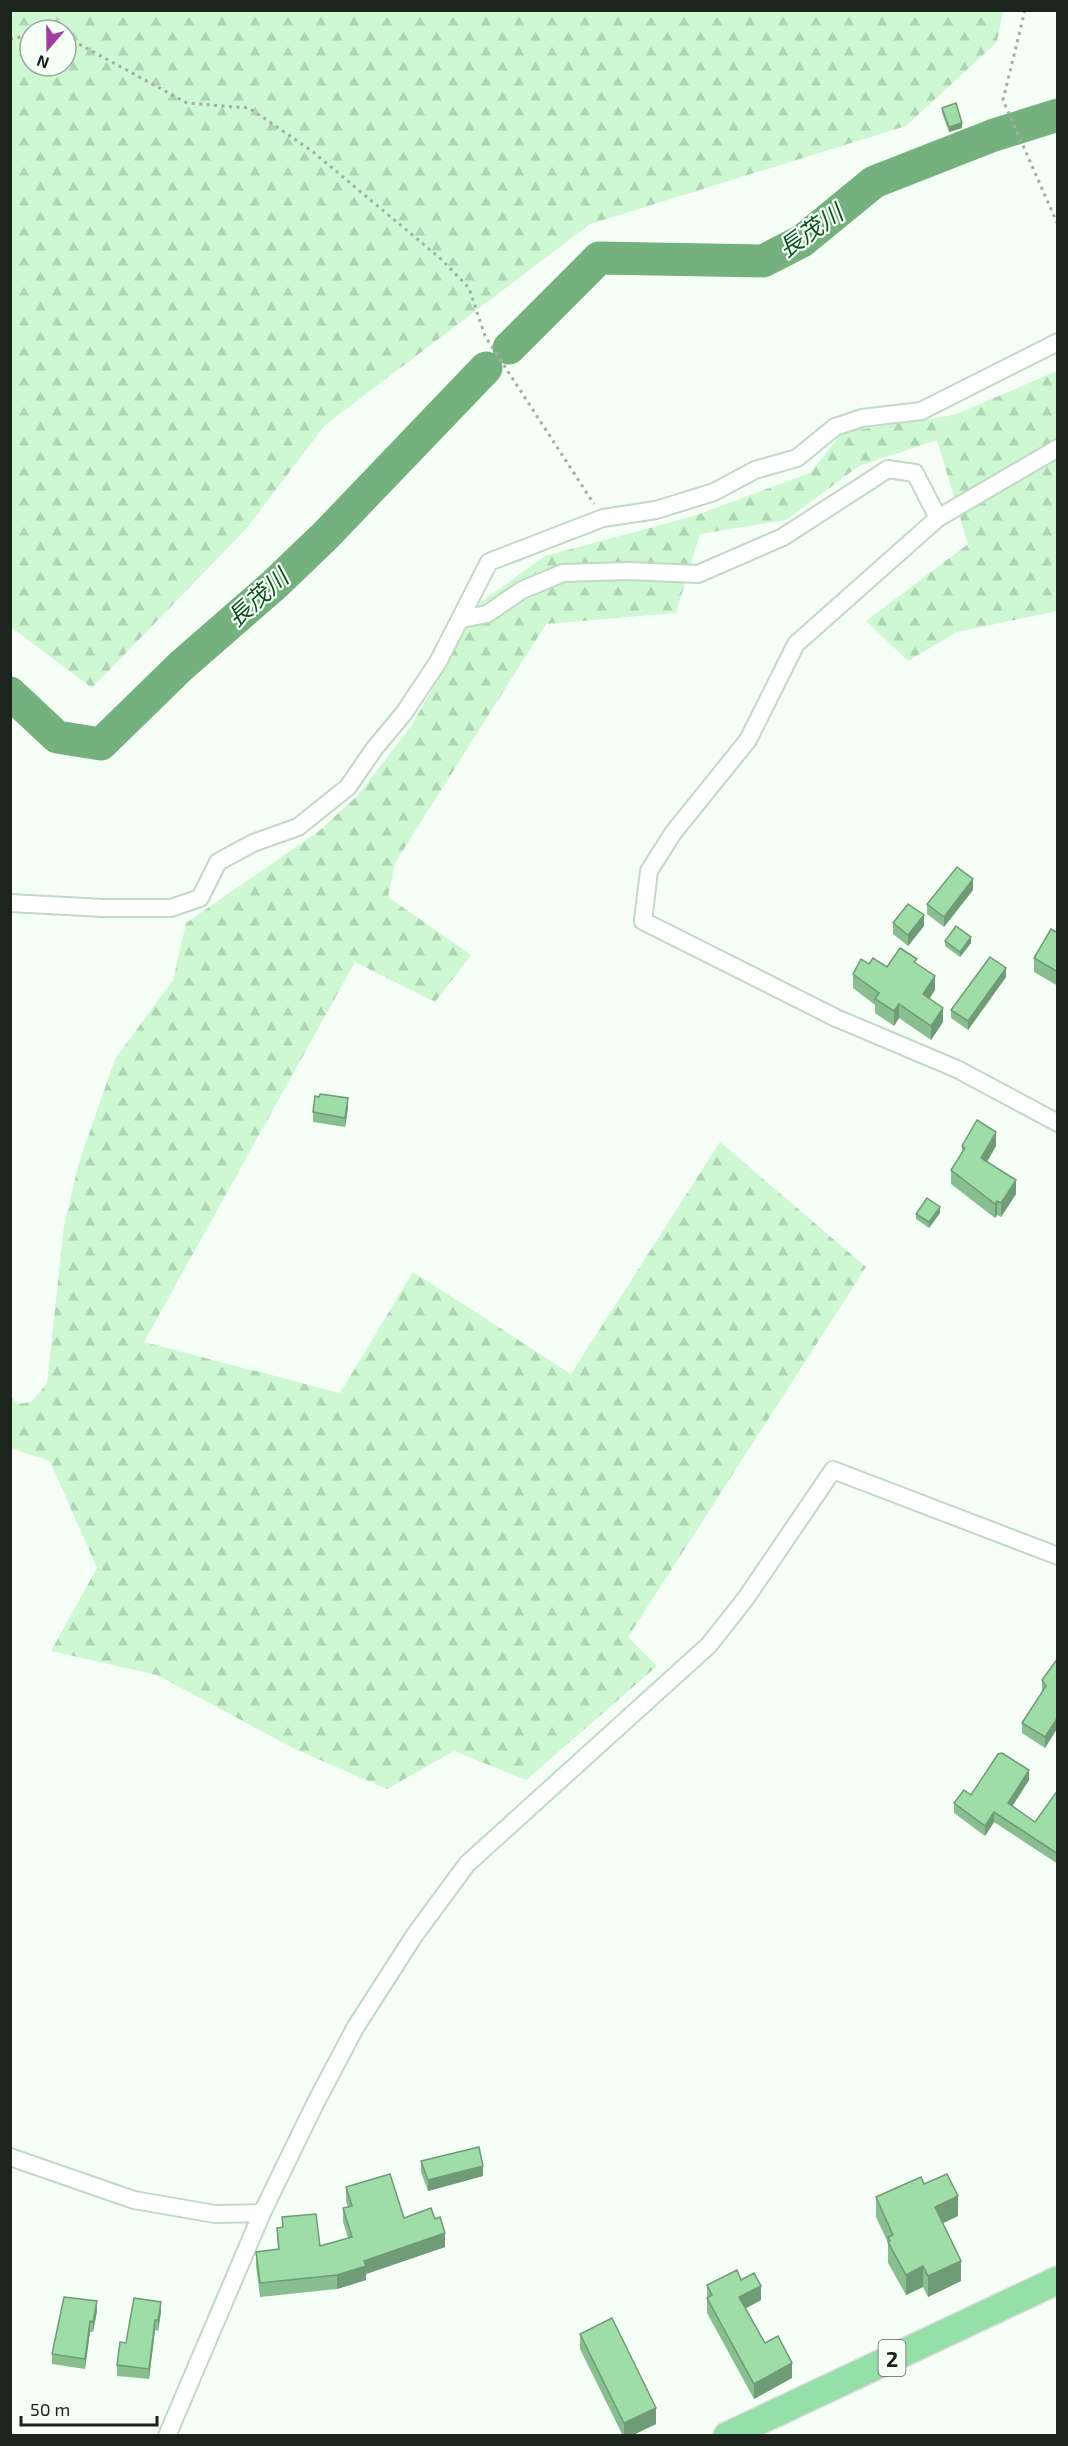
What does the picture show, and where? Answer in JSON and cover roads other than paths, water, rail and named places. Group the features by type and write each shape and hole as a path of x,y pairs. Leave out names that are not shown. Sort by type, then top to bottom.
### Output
{"main road":[{"name":"2","path":"727,2436 1058,2280"}],"street":[{"path":"10,903 171,909 200,898 218,862 253,843 298,827 348,786 374,749 410,705 438,662 462,619 489,562 603,518 656,510 714,492 755,470 797,458 835,427 862,418 921,411 1058,342"},
{"path":"1058,448 938,518 796,644 748,740 673,833 649,871 643,921 836,1018 957,1069 1058,1123"},
{"path":"462,619 487,614 522,590 563,573 628,571 698,574 783,537 888,469 915,473 938,518"},
{"path":"167,2436 262,2213 355,2028 414,1936 467,1864 709,1645 746,1598 833,1470 979,1528 1058,1556"},
{"path":"10,2157 134,2200 215,2214 262,2213"}],"waterway":[{"name":"長茂川","path":"509,348 599,258 763,261 802,241 874,182 994,135 1058,115"},
{"name":"長茂川","path":"10,693 57,737 101,744 181,666 275,584 326,535 486,368"}]}
